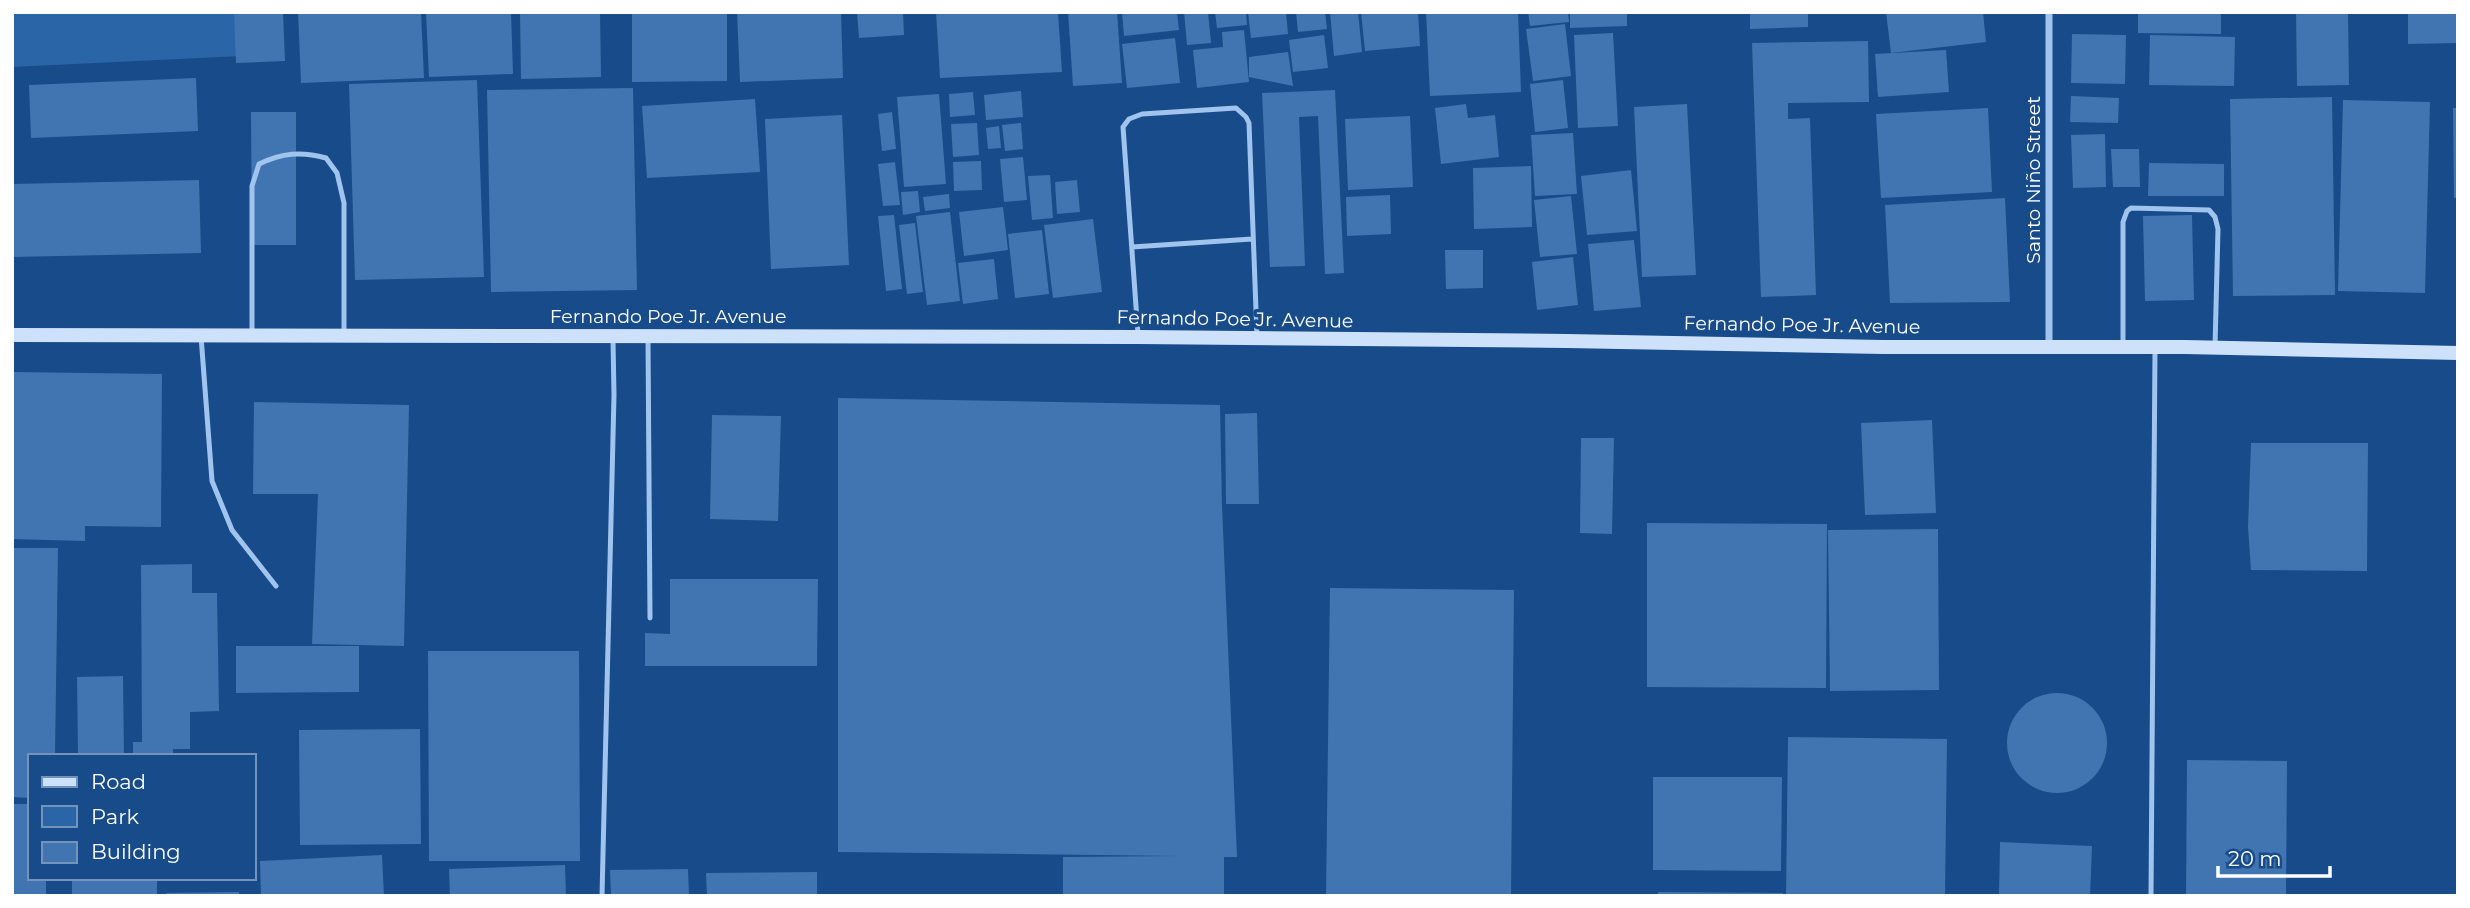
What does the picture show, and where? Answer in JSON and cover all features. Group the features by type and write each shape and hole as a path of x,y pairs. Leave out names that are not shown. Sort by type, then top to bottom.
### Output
{"main road":[{"name":"Fernando Poe Jr. Avenue","path":"12,335 1138,337 2216,347 2458,353"}],"street":[{"name":"Santo Niño Street","path":"2049,12 2049,347"}],"lane":[{"path":"1138,337 1124,127 1129,118 1142,114 1236,108 1249,124 1257,339"},
{"path":"252,335 253,186 259,164 277,155 306,152 326,158 337,173 344,203 344,335"},
{"path":"2123,347 2123,222 2131,208 2209,211 2215,217 2218,229 2216,347"},
{"path":"1132,247 1252,239"},
{"path":"601,896 614,395 613,335"},
{"path":"648,335 650,618"},
{"path":"201,336 212,481 232,530 276,586"},
{"path":"2151,896 2155,347"}],"green space":[{"path":"12,12 239,12 242,56 12,67"}],"building":[{"path":"234,12 283,12 285,61 236,63"},
{"path":"298,12 421,12 424,78 301,83"},
{"path":"426,12 511,12 513,74 429,77"},
{"path":"520,12 600,12 601,77 521,79"},
{"path":"632,12 727,12 727,81 632,82"},
{"path":"737,12 841,12 843,78 740,82"},
{"path":"857,12 903,12 904,35 859,38"},
{"path":"936,12 1058,12 1062,72 940,78"},
{"path":"1068,12 1117,12 1122,83 1073,86"},
{"path":"1122,12 1177,12 1179,30 1124,36"},
{"path":"1184,12 1208,12 1211,43 1187,45"},
{"path":"1215,12 1246,12 1247,25 1217,28"},
{"path":"1248,12 1286,12 1288,34 1251,38"},
{"path":"1296,12 1325,12 1327,29 1298,32"},
{"path":"1330,12 1358,12 1362,52 1334,56"},
{"path":"1361,12 1418,12 1420,46 1365,51"},
{"path":"1426,12 1518,12 1521,92 1430,96"},
{"path":"1528,12 1568,12 1569,22 1530,26"},
{"path":"1570,12 1627,12 1627,26 1570,28"},
{"path":"1750,12 1808,12 1808,27 1750,29"},
{"path":"1886,12 1983,12 1986,42 1891,53"},
{"path":"2138,12 2221,12 2221,34 2138,33"},
{"path":"2296,12 2348,12 2349,85 2297,86"},
{"path":"2408,12 2458,12 2458,43 2408,44"},
{"path":"1565,24 1571,76 1533,81 1526,29"},
{"path":"1244,30 1249,82 1197,88 1193,50 1223,47 1222,32"},
{"path":"1613,33 1618,126 1578,128 1574,35"},
{"path":"2072,34 2126,35 2125,84 2071,83"},
{"path":"1324,35 1328,68 1293,72 1289,40"},
{"path":"2150,35 2235,37 2234,86 2149,85"},
{"path":"1175,38 1180,83 1127,88 1122,44"},
{"path":"1868,41 1869,102 1788,103 1788,119 1810,118 1816,295 1761,297 1752,43"},
{"path":"1946,50 1949,92 1878,97 1875,54"},
{"path":"1288,52 1293,86 1249,77 1249,57"},
{"path":"196,78 198,131 31,138 29,85"},
{"path":"477,80 484,277 355,280 349,84"},
{"path":"1563,80 1568,128 1535,132 1530,84"},
{"path":"633,88 637,290 491,292 487,90"},
{"path":"1335,90 1344,273 1325,274 1318,116 1299,117 1305,266 1270,267 1262,93"},
{"path":"1021,91 1023,117 986,120 984,95"},
{"path":"973,92 975,115 950,117 949,94"},
{"path":"939,94 946,184 904,187 897,97"},
{"path":"2071,96 2119,98 2118,123 2070,122"},
{"path":"2332,97 2335,295 2233,296 2230,99"},
{"path":"755,99 760,172 647,178 642,106"},
{"path":"2343,100 2430,102 2425,293 2338,291"},
{"path":"1466,104 1468,118 1495,115 1499,157 1441,164 1435,108"},
{"path":"1687,104 1696,275 1642,277 1634,107"},
{"path":"1988,108 1992,192 1881,198 1876,114"},
{"path":"2453,108 2458,108 2458,198 2454,198"},
{"path":"251,112 296,112 296,245 252,245"},
{"path":"892,112 896,149 882,151 878,114"},
{"path":"842,115 849,265 771,269 765,119"},
{"path":"1410,116 1413,187 1348,190 1345,119"},
{"path":"977,123 979,155 953,157 951,124"},
{"path":"1021,123 1023,149 1005,151 1002,125"},
{"path":"999,126 1001,148 988,149 986,128"},
{"path":"1573,133 1577,194 1535,196 1531,135"},
{"path":"2105,134 2106,187 2073,188 2071,135"},
{"path":"2111,149 2139,149 2140,187 2113,187"},
{"path":"1023,157 1027,200 1004,202 1000,159"},
{"path":"981,161 982,190 954,191 953,162"},
{"path":"895,162 900,205 883,206 878,164"},
{"path":"2149,163 2224,164 2224,196 2148,196"},
{"path":"1531,166 1532,227 1474,229 1473,168"},
{"path":"1631,170 1637,231 1587,235 1581,176"},
{"path":"1050,175 1053,218 1032,220 1028,176"},
{"path":"199,180 201,253 12,257 12,184"},
{"path":"1077,180 1080,212 1057,214 1055,182"},
{"path":"918,191 920,212 903,215 901,192"},
{"path":"949,194 950,208 925,211 923,197"},
{"path":"1390,195 1391,234 1347,236 1346,197"},
{"path":"1571,196 1577,254 1540,257 1534,200"},
{"path":"2005,198 2010,302 1890,303 1885,205"},
{"path":"1003,207 1008,250 964,256 959,212"},
{"path":"950,212 960,301 927,305 916,216"},
{"path":"894,215 902,289 886,291 878,216"},
{"path":"2192,215 2194,300 2145,301 2143,216"},
{"path":"1093,219 1102,292 1053,298 1044,225"},
{"path":"915,223 923,292 907,294 899,225"},
{"path":"1042,230 1049,294 1015,298 1008,234"},
{"path":"1634,240 1641,307 1594,311 1588,244"},
{"path":"1445,250 1483,250 1483,288 1446,289"},
{"path":"1573,257 1578,305 1537,310 1532,262"},
{"path":"994,259 998,299 963,304 958,263"},
{"path":"14,372 162,374 161,527 85,526 85,541 12,539"},
{"path":"838,398 1220,405 1237,857 1224,857 1224,896 1063,896 1063,857 1177,856 838,852"},
{"path":"254,402 409,405 404,646 312,644 318,494 253,494"},
{"path":"1257,413 1259,504 1226,504 1225,414"},
{"path":"712,415 781,416 778,521 710,519"},
{"path":"1932,420 1936,513 1865,515 1861,423"},
{"path":"1581,438 1614,438 1612,534 1580,533"},
{"path":"2251,443 2368,443 2367,571 2251,570 2248,527"},
{"path":"1647,523 1827,524 1826,688 1647,687"},
{"path":"1938,529 1939,690 1830,691 1828,530"},
{"path":"12,548 58,548 55,754 28,754 28,798 12,797"},
{"path":"192,564 192,593 217,593 219,711 190,712 190,749 173,749 173,754 133,754 133,742 142,742 141,565"},
{"path":"670,579 818,579 817,666 645,666 645,633 670,634"},
{"path":"1330,588 1514,590 1511,896 1326,896"},
{"path":"236,646 359,646 359,692 236,693"},
{"path":"428,651 579,651 580,861 429,861"},
{"path":"123,676 124,754 78,754 77,677"},
{"path":"2057,693 2076,697 2092,708 2103,724 2107,743 2103,762 2092,778 2076,789 2057,793 2038,789 2022,778 2011,762 2007,743 2011,724 2022,708 2038,697"},
{"path":"420,729 421,844 300,845 299,730"},
{"path":"1788,737 1947,739 1945,896 1786,896"},
{"path":"2187,760 2287,761 2286,896 2186,896"},
{"path":"1653,777 1782,777 1781,871 1653,870"},
{"path":"12,804 28,804 28,880 46,880 46,896 12,896"},
{"path":"2000,842 2092,846 2090,896 1999,896"},
{"path":"382,855 384,896 261,896 260,861"},
{"path":"565,865 566,896 450,896 449,869"},
{"path":"688,869 689,896 611,896 610,870"},
{"path":"817,872 817,896 707,896 706,873"},
{"path":"72,880 157,880 157,896 72,896"},
{"path":"239,892 239,896 166,896 166,893"},
{"path":"1658,892 1783,893 1783,896 1658,896"}]}
